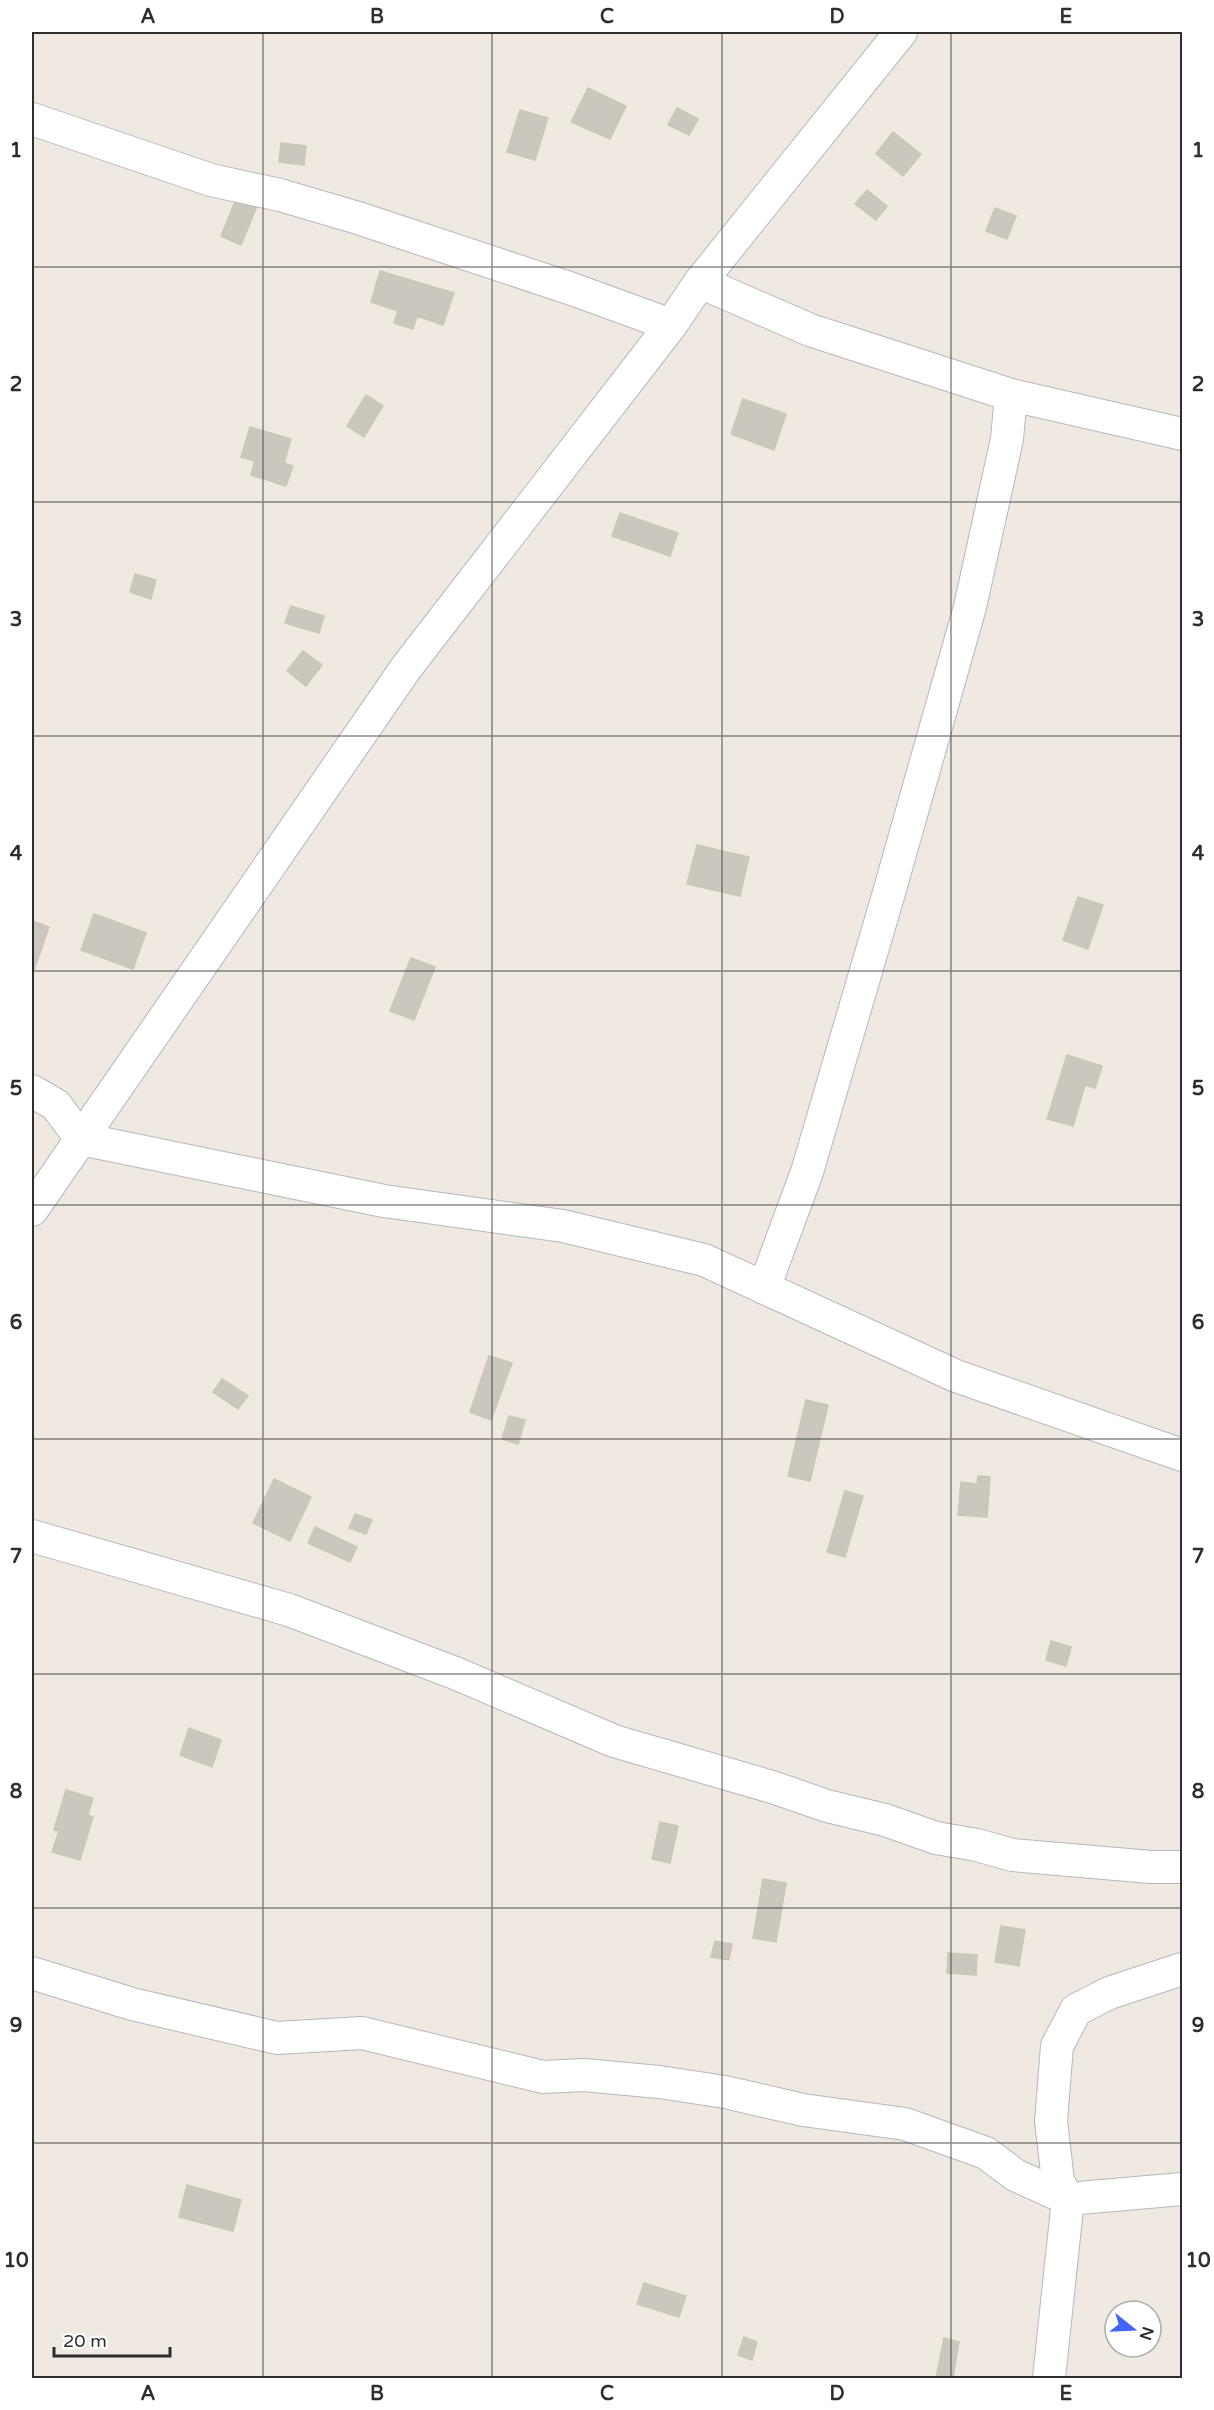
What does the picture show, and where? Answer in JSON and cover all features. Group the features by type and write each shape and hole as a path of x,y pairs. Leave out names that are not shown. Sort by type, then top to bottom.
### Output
{"street":[{"path":"32,1210 406,668 671,325 700,282 901,32"},
{"path":"32,119 212,180 280,195 358,218 572,289 671,325"},
{"path":"700,282 810,330 1011,395 1182,434"},
{"path":"764,1288 807,1172 970,607 1007,439 1011,395"},
{"path":"32,1091 56,1105 81,1139 384,1201 563,1226 704,1260 956,1376 1182,1455"},
{"path":"32,1536 290,1610 455,1673 614,1741 772,1787 827,1806 885,1820 936,1838 977,1845 1012,1855 1150,1867 1182,1867"},
{"path":"1048,2379 1068,2199 1058,2181 1051,2121 1057,2046 1076,2010 1109,1993 1182,1969"},
{"path":"32,1973 132,2004 277,2038 362,2033 543,2077 584,2075 659,2082 725,2092 803,2110 905,2124 986,2153 1015,2175 1068,2199 1182,2188"}],"building":[{"path":"588,88 626,106 610,139 571,122"},
{"path":"677,108 698,119 689,135 668,125"},
{"path":"520,110 548,118 535,160 507,152"},
{"path":"893,132 921,154 903,176 876,154"},
{"path":"281,143 306,146 304,165 279,162"},
{"path":"867,190 887,206 876,220 855,204"},
{"path":"237,197 257,206 241,245 221,236"},
{"path":"995,208 1016,216 1007,239 986,231"},
{"path":"380,271 454,293 443,325 417,316 413,329 394,323 398,311 371,302"},
{"path":"366,395 383,406 364,437 347,426"},
{"path":"743,399 786,414 774,450 731,434"},
{"path":"250,427 291,439 284,463 293,466 286,486 251,475 255,461 241,457"},
{"path":"620,513 678,533 670,556 612,536"},
{"path":"135,574 156,580 151,599 130,592"},
{"path":"291,606 324,616 319,633 285,623"},
{"path":"303,651 322,665 306,686 287,671"},
{"path":"697,845 749,857 740,896 687,884"},
{"path":"1078,897 1103,905 1088,949 1063,940"},
{"path":"94,914 146,933 133,969 81,950"},
{"path":"32,921 49,927 34,970 32,969"},
{"path":"411,958 435,967 414,1020 390,1011"},
{"path":"1067,1055 1102,1066 1095,1088 1085,1085 1073,1126 1047,1119"},
{"path":"489,1356 512,1363 491,1420 470,1412"},
{"path":"222,1379 248,1396 238,1409 213,1392"},
{"path":"806,1400 828,1405 810,1481 788,1476"},
{"path":"509,1416 525,1420 518,1444 502,1439"},
{"path":"978,1476 990,1477 987,1517 958,1515 961,1482 977,1484"},
{"path":"274,1479 311,1497 290,1541 253,1523"},
{"path":"845,1491 863,1496 845,1557 827,1552"},
{"path":"355,1514 372,1520 366,1534 349,1528"},
{"path":"315,1527 357,1547 350,1562 308,1543"},
{"path":"1051,1641 1071,1647 1066,1666 1046,1660"},
{"path":"189,1728 221,1740 212,1767 180,1755"},
{"path":"66,1790 93,1798 88,1815 93,1817 80,1860 52,1852 59,1831 54,1830"},
{"path":"660,1822 678,1826 670,1863 652,1859"},
{"path":"763,1879 786,1883 776,1942 753,1938"},
{"path":"1001,1926 1025,1930 1019,1966 995,1962"},
{"path":"715,1941 732,1944 729,1960 711,1957"},
{"path":"948,1953 977,1955 976,1975 947,1973"},
{"path":"187,2185 241,2200 233,2231 179,2217"},
{"path":"644,2283 686,2296 679,2317 637,2304"},
{"path":"744,2337 757,2342 752,2360 738,2355"},
{"path":"944,2338 959,2342 953,2378 936,2378"}]}
